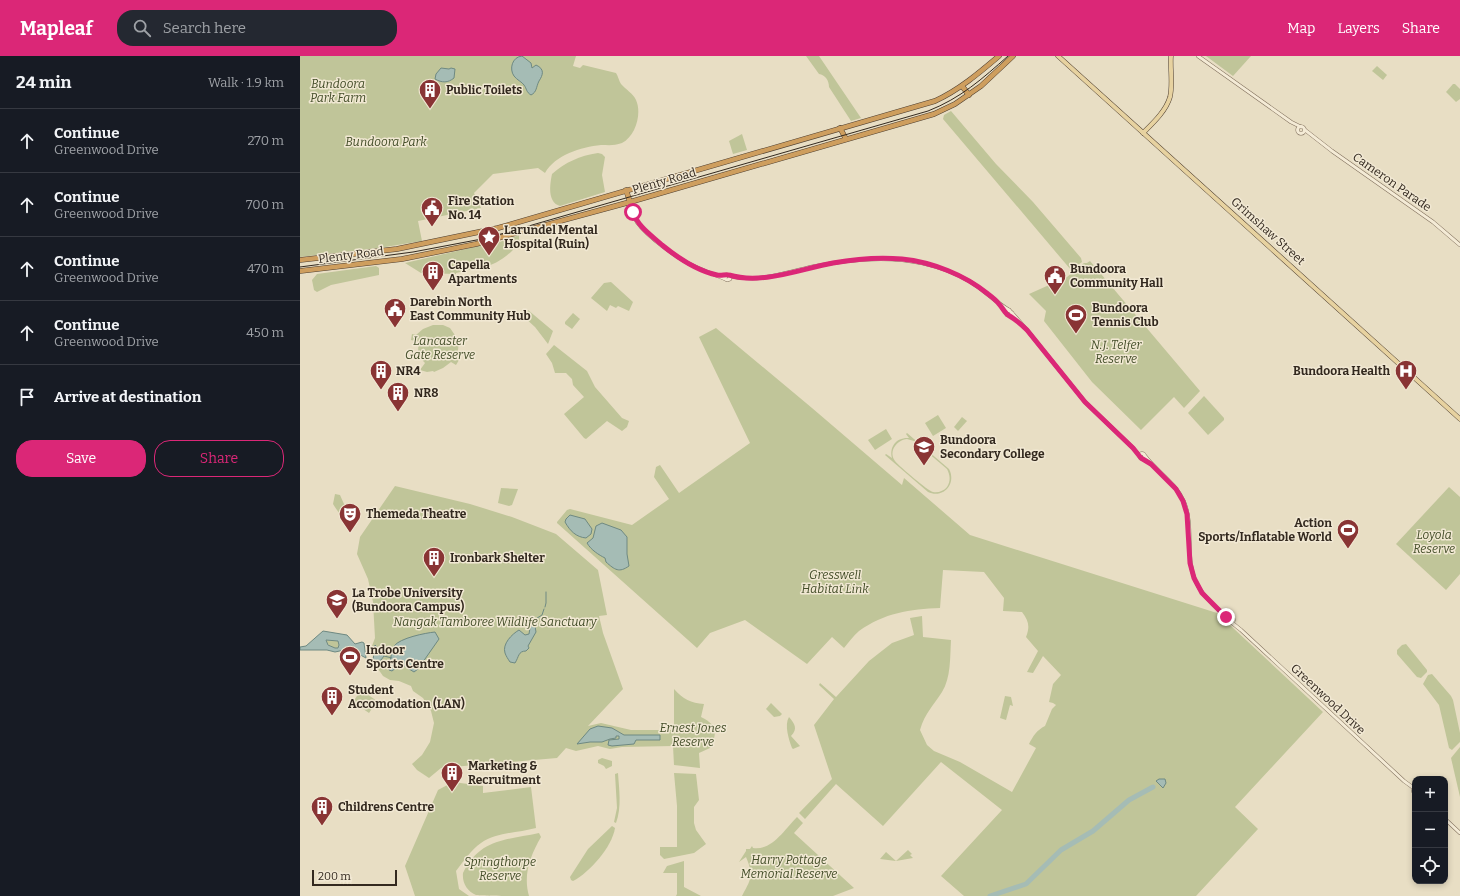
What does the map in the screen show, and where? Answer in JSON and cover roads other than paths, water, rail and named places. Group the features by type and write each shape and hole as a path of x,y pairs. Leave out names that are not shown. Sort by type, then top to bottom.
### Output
{"highway":[{"name":"Plenty Road","path":"300,260 397,249 470,234 550,213 935,101 962,86 999,56"},
{"name":"Plenty Road","path":"300,271 402,259 456,249 556,223 934,114 955,104 969,95 981,86 1013,56"},
{"path":"962,86 969,95"},
{"path":"842,128 846,139"},
{"path":"626,190 630,202"},
{"path":"550,213 556,223"},
{"path":"350,255 354,259 353,265"}],"main road":[{"name":"Grimshaw Street","path":"1055,56 1059,57 1460,419"},
{"path":"1143,133 1162,112 1168,101 1170,92 1169,56"}],"street":[{"path":"1198,56 1291,122 1300,128 1304,128 1304,132"},
{"path":"1300,128 1300,133 1304,132"},
{"name":"Cameron Parade","path":"1304,132 1312,136 1433,222 1460,246"},
{"name":"Greenwood Drive","path":"630,202 634,217 640,225 668,250 688,263 725,277 727,280 730,278 773,276 834,263 878,259 903,259 920,262 960,276 979,287 1000,304 1007,311 1007,315 1011,314 1019,322 1085,402 1173,485 1183,501 1188,518 1190,563 1194,577 1202,593 1412,789"},
{"path":"1448,822 1460,833"}],"water":[{"path":"522,56 531,63 532,68 536,65 542,70 542,74 535,91 531,95 527,92 525,86 512,73 512,64 516,59"},
{"path":"441,68 455,69 454,78 445,82 435,79 436,74"},
{"path":"570,515 585,519 592,529 591,534 586,538 574,533 565,522"},
{"path":"602,523 621,530 627,537 629,566 626,568 617,570 612,567 606,562 605,558 593,550 587,543 593,538 596,526"},
{"path":"534,620 536,632 528,646 529,648 520,653 515,663 510,662 504,650 506,643 513,634 519,630 525,635 529,634 530,628 527,624"},
{"path":"323,631 347,635 355,644 362,642 364,643 366,658 349,649 335,652 327,650 300,650 300,647 306,646","holes":["326,640 338,641 338,648 335,648 328,645"]},
{"path":"435,632 439,639 418,669 414,672 401,664 392,671 389,670 392,650 397,643 413,636"},
{"path":"375,645 384,656 377,662 373,660"},
{"path":"598,726 612,728 624,735 660,735 660,740 636,740 634,744 608,745 609,740 619,739 619,736 616,736 616,738 610,739 602,742 577,744 590,729"},
{"path":"1159,779 1165,779 1166,783 1163,788 1156,781"}],"waterway":[{"path":"545,607 546,592"},
{"path":"534,620 542,615 544,609"},
{"path":"384,656 392,658"},
{"path":"990,896 1026,884 1061,850 1093,831 1129,800 1153,787"}],"tram line":[{"path":"300,267 413,252 487,238 928,111 961,94 1008,56"}],"place":[{"name":"Public Toilets","path":"430,110"},
{"name":"Fire Station No. 14","path":"432,228"},
{"name":"Larundel Mental Hospital (Ruin)","path":"489,256"},
{"name":"Capella Apartments","path":"433,292"},
{"name":"Bundoora Community Hall","path":"1055,296"},
{"name":"Darebin North East Community Hub","path":"395,328"},
{"name":"Bundoora Tennis Club","path":"1076,334"},
{"name":"NR4","path":"381,390"},
{"name":"Bundoora Health","path":"1406,390"},
{"name":"NR8","path":"398,412"},
{"name":"Bundoora Secondary College","path":"924,466"},
{"name":"Themeda Theatre","path":"350,534"},
{"name":"Action Sports/Inflatable World","path":"1348,550"},
{"name":"Ironbark Shelter","path":"434,578"},
{"name":"La Trobe University (Bundoora Campus)","path":"337,620"},
{"name":"Indoor Sports Centre","path":"350,676"},
{"name":"Student Accomodation (LAN)","path":"332,716"},
{"name":"Marketing & Recruitment","path":"452,792"},
{"name":"Childrens Centre","path":"322,826"}],"park label":[{"name":"Bundoora Park Farm","path":"338,91"},
{"name":"Bundoora Park","path":"386,142"},
{"name":"Lancaster Gate Reserve","path":"440,348"},
{"name":"N.J. Telfer Reserve","path":"1116,352"},
{"name":"Loyola Reserve","path":"1434,542"},
{"name":"Gresswell Habitat Link","path":"835,582"},
{"name":"Nangak Tamboree Wildlife Sanctuary","path":"495,622"},
{"name":"Ernest Jones Reserve","path":"693,735"},
{"name":"Harry Pottage Memorial Reserve","path":"789,867"},
{"name":"Springthorpe Reserve","path":"500,869"}]}
